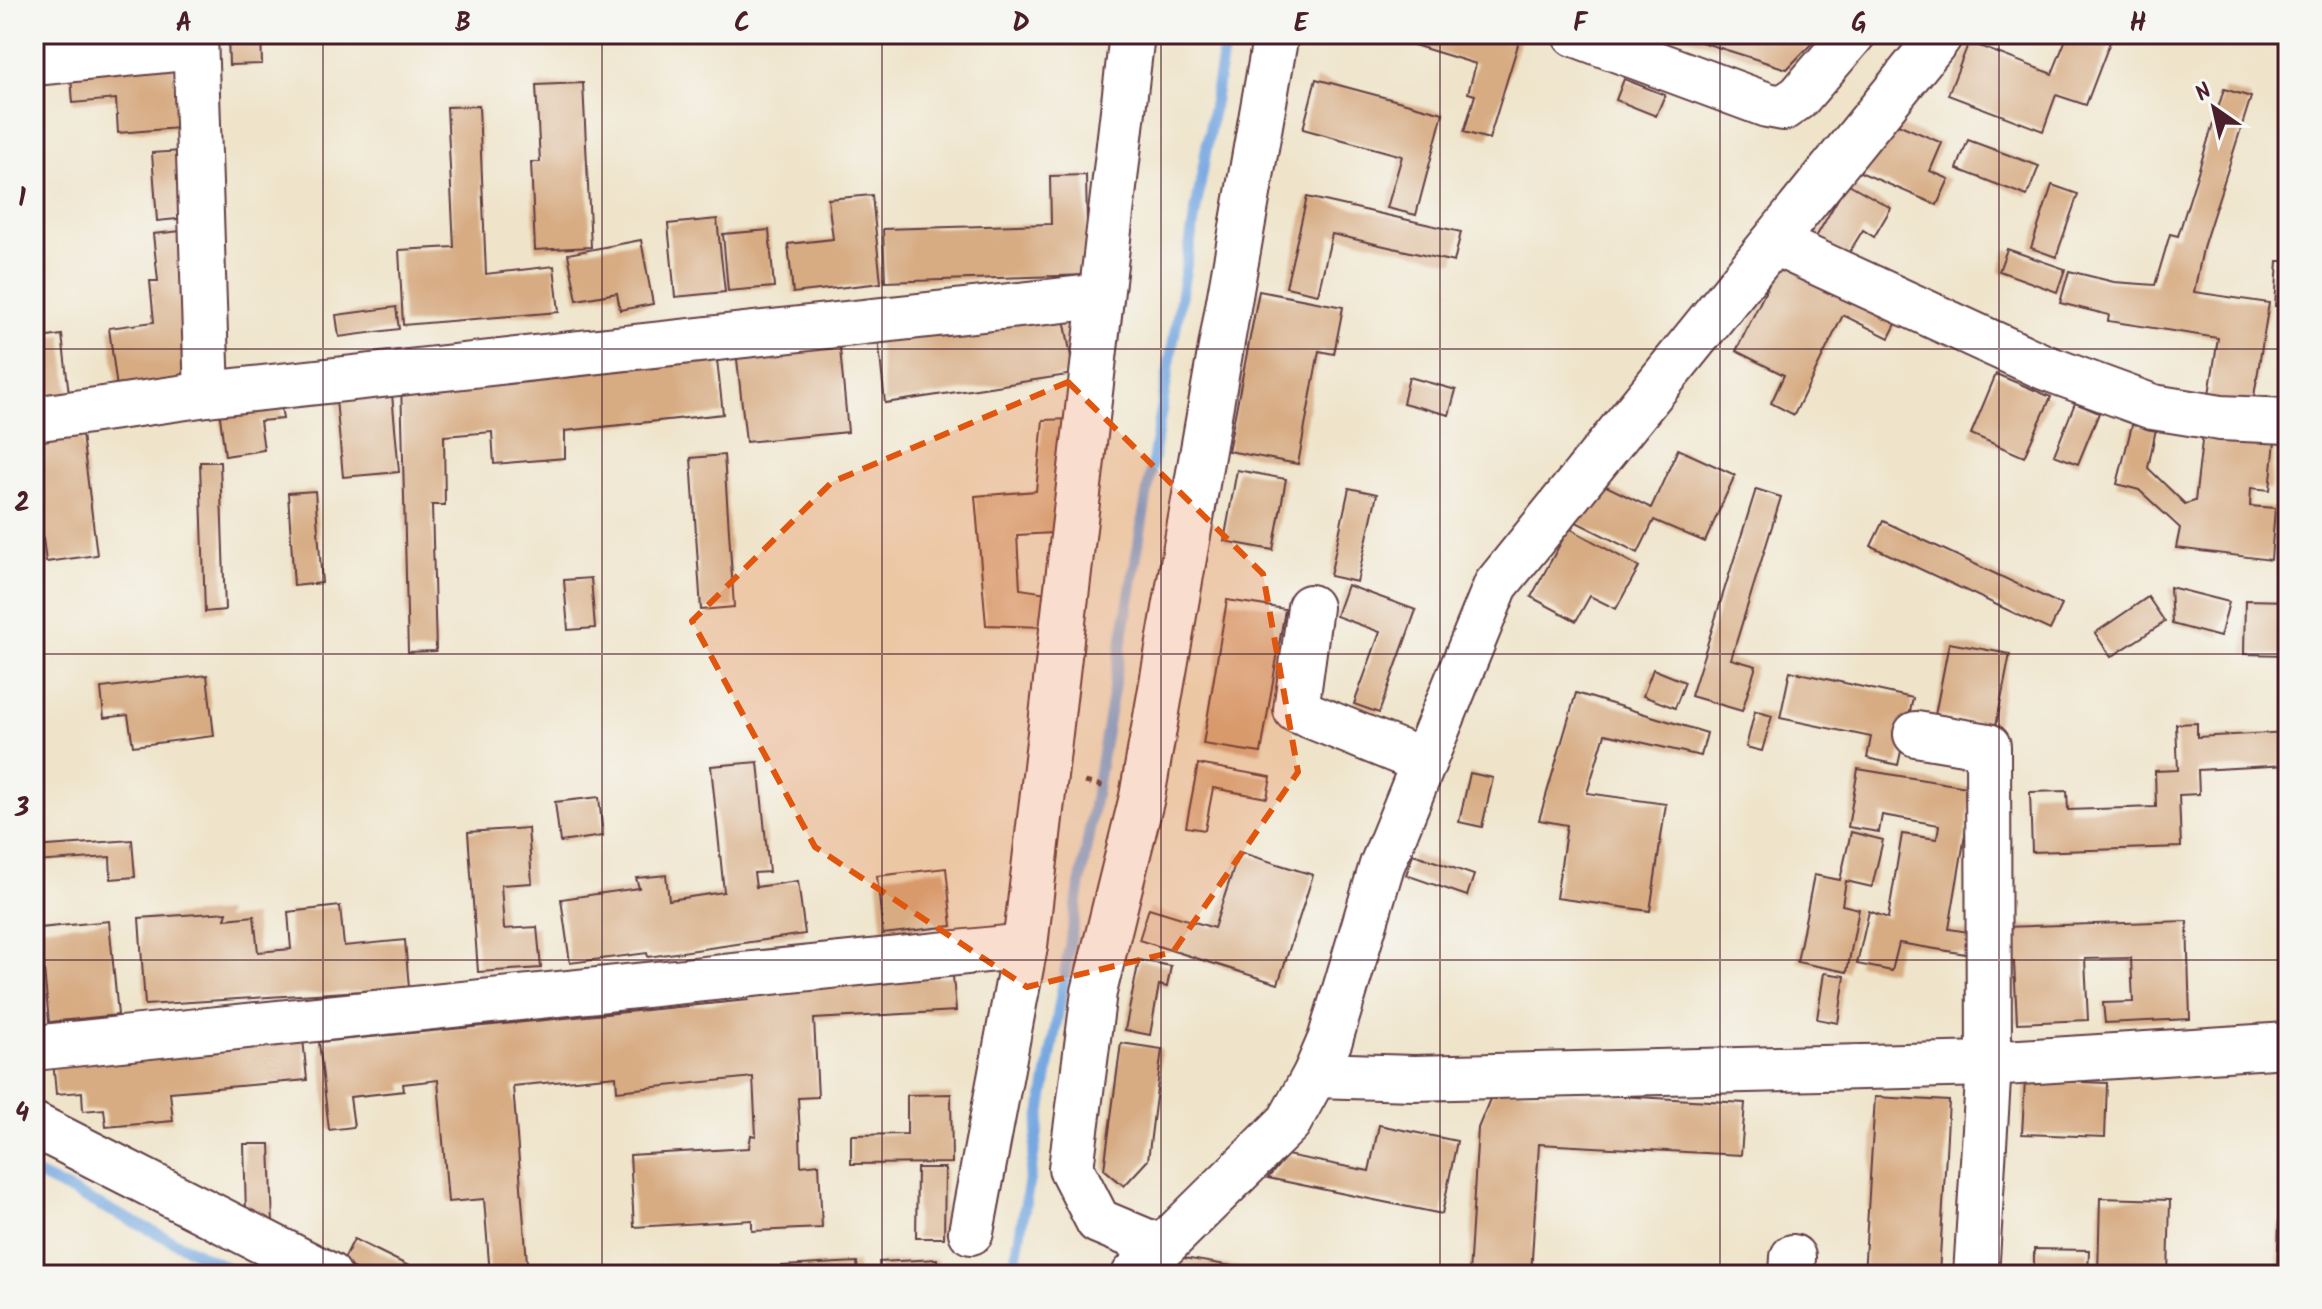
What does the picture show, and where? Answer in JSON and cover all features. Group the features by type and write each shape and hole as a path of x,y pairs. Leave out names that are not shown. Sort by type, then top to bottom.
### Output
{"street":[{"path":"971,1232 1025,946 1132,34"},
{"path":"1276,34 1142,797 1094,992 1071,1168 1098,1221 1147,1261 1289,1122 1315,1075 1330,1040 1382,865 1496,585 1939,37"},
{"path":"1575,34 1767,105 1783,108 1799,97 1853,34"},
{"path":"34,63 195,41 207,394"},
{"path":"1775,243 2044,367 2153,407 2221,418 2288,421"},
{"path":"34,419 207,394 1101,296"},
{"path":"1310,607 1296,710 1422,761"},
{"path":"1916,734 1988,746 1989,1064 1976,1275"},
{"path":"34,1048 1025,946"},
{"path":"1315,1075 1414,1078 1989,1064 2288,1045"},
{"path":"34,1125 329,1275"}],"path":[{"path":"1045,771 1142,797"}],"highlighted area":[{"path":"1068,382 1263,574 1298,772 1173,952 1027,987 815,847 692,621 832,482"}],"building":[{"path":"228,34 261,34 262,64 229,65"},
{"path":"1378,34 1521,35 1489,139 1464,132 1475,95 1468,93 1476,64"},
{"path":"1809,34 1815,40 1787,69 1679,35"},
{"path":"2068,34 2113,34 2086,105 2056,95 2043,131 1948,95 1969,42 2052,74"},
{"path":"173,55 178,128 118,133 116,99 73,103 70,64"},
{"path":"1316,79 1443,113 1416,215 1387,208 1402,156 1303,129"},
{"path":"1624,79 1665,95 1656,116 1616,100"},
{"path":"583,83 591,247 535,250 531,162 540,162 536,85"},
{"path":"2224,89 2251,97 2204,244 2194,292 2269,303 2251,415 2207,407 2218,338 2108,321 2109,315 2060,303 2069,271 2114,282 2155,285 2170,234 2178,236"},
{"path":"34,90 41,141 34,142"},
{"path":"479,106 486,274 554,266 559,312 403,325 399,250 454,247 447,107"},
{"path":"1884,118 1942,143 1930,171 1949,179 1937,205 1860,172"},
{"path":"1968,140 2039,166 2027,196 1957,169"},
{"path":"182,151 187,218 157,221 152,153"},
{"path":"1086,175 1088,275 885,282 883,229 1051,224 1050,176"},
{"path":"1847,183 1891,208 1874,237 1863,230 1847,256 1816,237"},
{"path":"2052,185 2078,194 2056,257 2031,248"},
{"path":"872,195 881,283 793,293 788,244 833,239 828,199"},
{"path":"1307,197 1461,232 1454,262 1332,234 1318,294 1286,287"},
{"path":"717,219 725,292 675,297 668,224"},
{"path":"769,230 774,287 728,291 723,234"},
{"path":"181,231 190,318 182,319 189,378 117,388 109,328 154,322 150,281 158,281 153,234"},
{"path":"641,240 653,304 620,310 617,293 577,300 568,254"},
{"path":"2007,249 2065,269 2057,292 1999,271"},
{"path":"1783,256 1901,314 1889,338 1843,315 1794,415 1771,403 1784,375 1736,351"},
{"path":"2278,261 2288,261 2288,306 2275,306"},
{"path":"1259,291 1343,307 1334,354 1319,351 1298,464 1228,451"},
{"path":"396,307 399,329 339,337 336,315"},
{"path":"1064,318 1074,374 885,403 878,337"},
{"path":"62,335 69,394 34,398 34,339"},
{"path":"839,339 848,432 746,442 736,350"},
{"path":"716,351 723,414 565,431 565,458 494,464 492,432 444,436 445,505 432,505 436,651 408,652 401,382"},
{"path":"1996,374 2051,397 2024,457 1971,434"},
{"path":"1409,377 1456,390 1449,415 1403,403"},
{"path":"391,383 399,472 343,477 335,388"},
{"path":"279,393 283,419 260,421 264,450 225,456 218,401"},
{"path":"2075,403 2099,413 2078,464 2054,455"},
{"path":"1072,419 1053,533 1017,535 1020,589 1047,593 1044,627 986,625 975,496 1036,491 1043,420"},
{"path":"2132,425 2156,429 2148,468 2185,504 2195,501 2203,433 2275,441 2270,490 2251,488 2250,506 2275,508 2271,560 2176,548 2180,528 2139,490 2117,484"},
{"path":"82,434 97,555 46,562 38,498 34,499 34,440"},
{"path":"1678,449 1735,475 1705,542 1654,520 1638,553 1570,519 1600,483 1651,508"},
{"path":"724,455 734,607 701,610 691,458"},
{"path":"200,462 220,462 225,610 205,612"},
{"path":"1237,470 1286,479 1273,550 1224,541"},
{"path":"1349,488 1377,494 1357,582 1330,576"},
{"path":"1756,489 1781,497 1731,659 1756,666 1742,711 1691,696"},
{"path":"315,491 322,583 294,586 288,493"},
{"path":"1883,521 2062,605 2050,630 1871,546"},
{"path":"1569,528 1639,567 1616,609 1590,596 1576,621 1531,597"},
{"path":"591,578 595,628 568,630 564,580"},
{"path":"1347,585 1416,610 1379,713 1354,704 1380,632 1336,616"},
{"path":"2170,587 2229,602 2220,637 2172,624"},
{"path":"2148,597 2165,622 2111,657 2095,633"},
{"path":"1227,600 1285,609 1261,753 1203,744"},
{"path":"2245,600 2288,601 2288,655 2244,654"},
{"path":"1949,643 2010,654 1996,726 1935,715"},
{"path":"1653,669 1685,682 1675,708 1643,696"},
{"path":"1790,671 1913,698 1898,765 1867,758 1871,737 1780,718"},
{"path":"207,675 214,736 133,746 128,715 104,718 101,688"},
{"path":"1576,693 1707,733 1701,756 1605,734 1587,793 1666,804 1650,911 1556,898 1567,825 1539,820"},
{"path":"1755,711 1772,716 1762,751 1746,747"},
{"path":"2197,723 2197,737 2288,732 2288,765 2198,770 2199,794 2179,795 2181,847 2032,852 2030,792 2067,791 2068,810 2156,807 2155,771 2178,770 2176,724"},
{"path":"758,762 769,872 754,873 756,887 798,881 805,934 648,957 647,953 570,963 561,899 639,888 636,878 666,875 669,900 724,892 711,766"},
{"path":"1198,764 1271,777 1267,798 1213,788 1205,830 1186,827"},
{"path":"1858,769 1973,788 1949,929 1975,933 1972,955 1899,943 1892,971 1857,964 1869,911 1888,918 1902,834 1937,839 1939,825 1882,815 1879,832 1848,827"},
{"path":"1470,773 1493,778 1482,827 1459,822"},
{"path":"599,797 603,836 560,842 555,802"},
{"path":"528,828 532,883 501,885 504,929 537,927 541,968 478,972 468,832"},
{"path":"1851,832 1883,840 1872,887 1846,881 1842,905 1859,909 1847,972 1797,962 1814,875 1840,880"},
{"path":"132,840 135,877 111,879 110,857 34,862 34,847"},
{"path":"1239,852 1313,875 1278,984 1139,940 1149,908 1214,928"},
{"path":"1413,854 1474,875 1467,896 1406,875"},
{"path":"946,868 952,926 883,934 877,876"},
{"path":"340,906 344,946 405,940 409,988 145,1005 139,918 227,912 225,919 254,916 258,952 291,949 288,912"},
{"path":"109,921 118,1015 49,1022 40,928"},
{"path":"2187,921 2190,1019 2105,1023 2103,1003 2133,1002 2131,958 2085,959 2088,1020 2017,1023 2014,962 2005,962 2003,927"},
{"path":"1139,960 1171,966 1167,987 1159,985 1150,1035 1125,1030"},
{"path":"1824,973 1845,976 1838,1023 1817,1019"},
{"path":"953,976 956,1011 814,1019 818,1097 798,1098 801,1166 819,1164 822,1228 752,1231 752,1220 634,1227 630,1155 749,1148 751,1135 756,1136 753,1077 617,1091 616,1076 513,1086 528,1275 490,1275 484,1199 448,1202 438,1080 403,1084 404,1091 350,1097 354,1127 329,1130 319,1042 748,1000 748,989"},
{"path":"303,1038 307,1080 170,1092 173,1121 106,1127 104,1109 83,1111 82,1092 56,1094 53,1060"},
{"path":"1121,1043 1162,1049 1148,1160 1124,1186 1104,1169"},
{"path":"2025,1080 2107,1083 2105,1137 2022,1134"},
{"path":"1494,1089 1745,1103 1741,1155 1539,1144 1531,1275 1469,1275 1478,1128"},
{"path":"951,1094 952,1163 851,1164 851,1135 907,1134 907,1095"},
{"path":"1875,1097 1949,1101 1939,1275 1864,1275"},
{"path":"1379,1125 1457,1141 1442,1214 1268,1178 1287,1155 1369,1171"},
{"path":"244,1144 270,1144 273,1225 246,1212"},
{"path":"917,1168 945,1168 944,1238 916,1238"},
{"path":"2100,1198 2170,1200 2168,1275 2098,1275"},
{"path":"2279,1222 2288,1223 2288,1275 2277,1275"},
{"path":"354,1239 427,1275 366,1275 342,1263"},
{"path":"2034,1249 2089,1250 2088,1275 2034,1275"},
{"path":"1172,1256 1274,1273 1274,1275 1169,1275"},
{"path":"937,1259 938,1275 880,1275 879,1262"},
{"path":"857,1262 858,1275 782,1275 782,1266"},
{"path":"759,1267 760,1275 639,1275 639,1271"},
{"path":"585,1268 635,1272 635,1275 584,1275"}],"waterway":[{"path":"1013,1275 1226,34"},
{"path":"34,1173 242,1275"}]}
